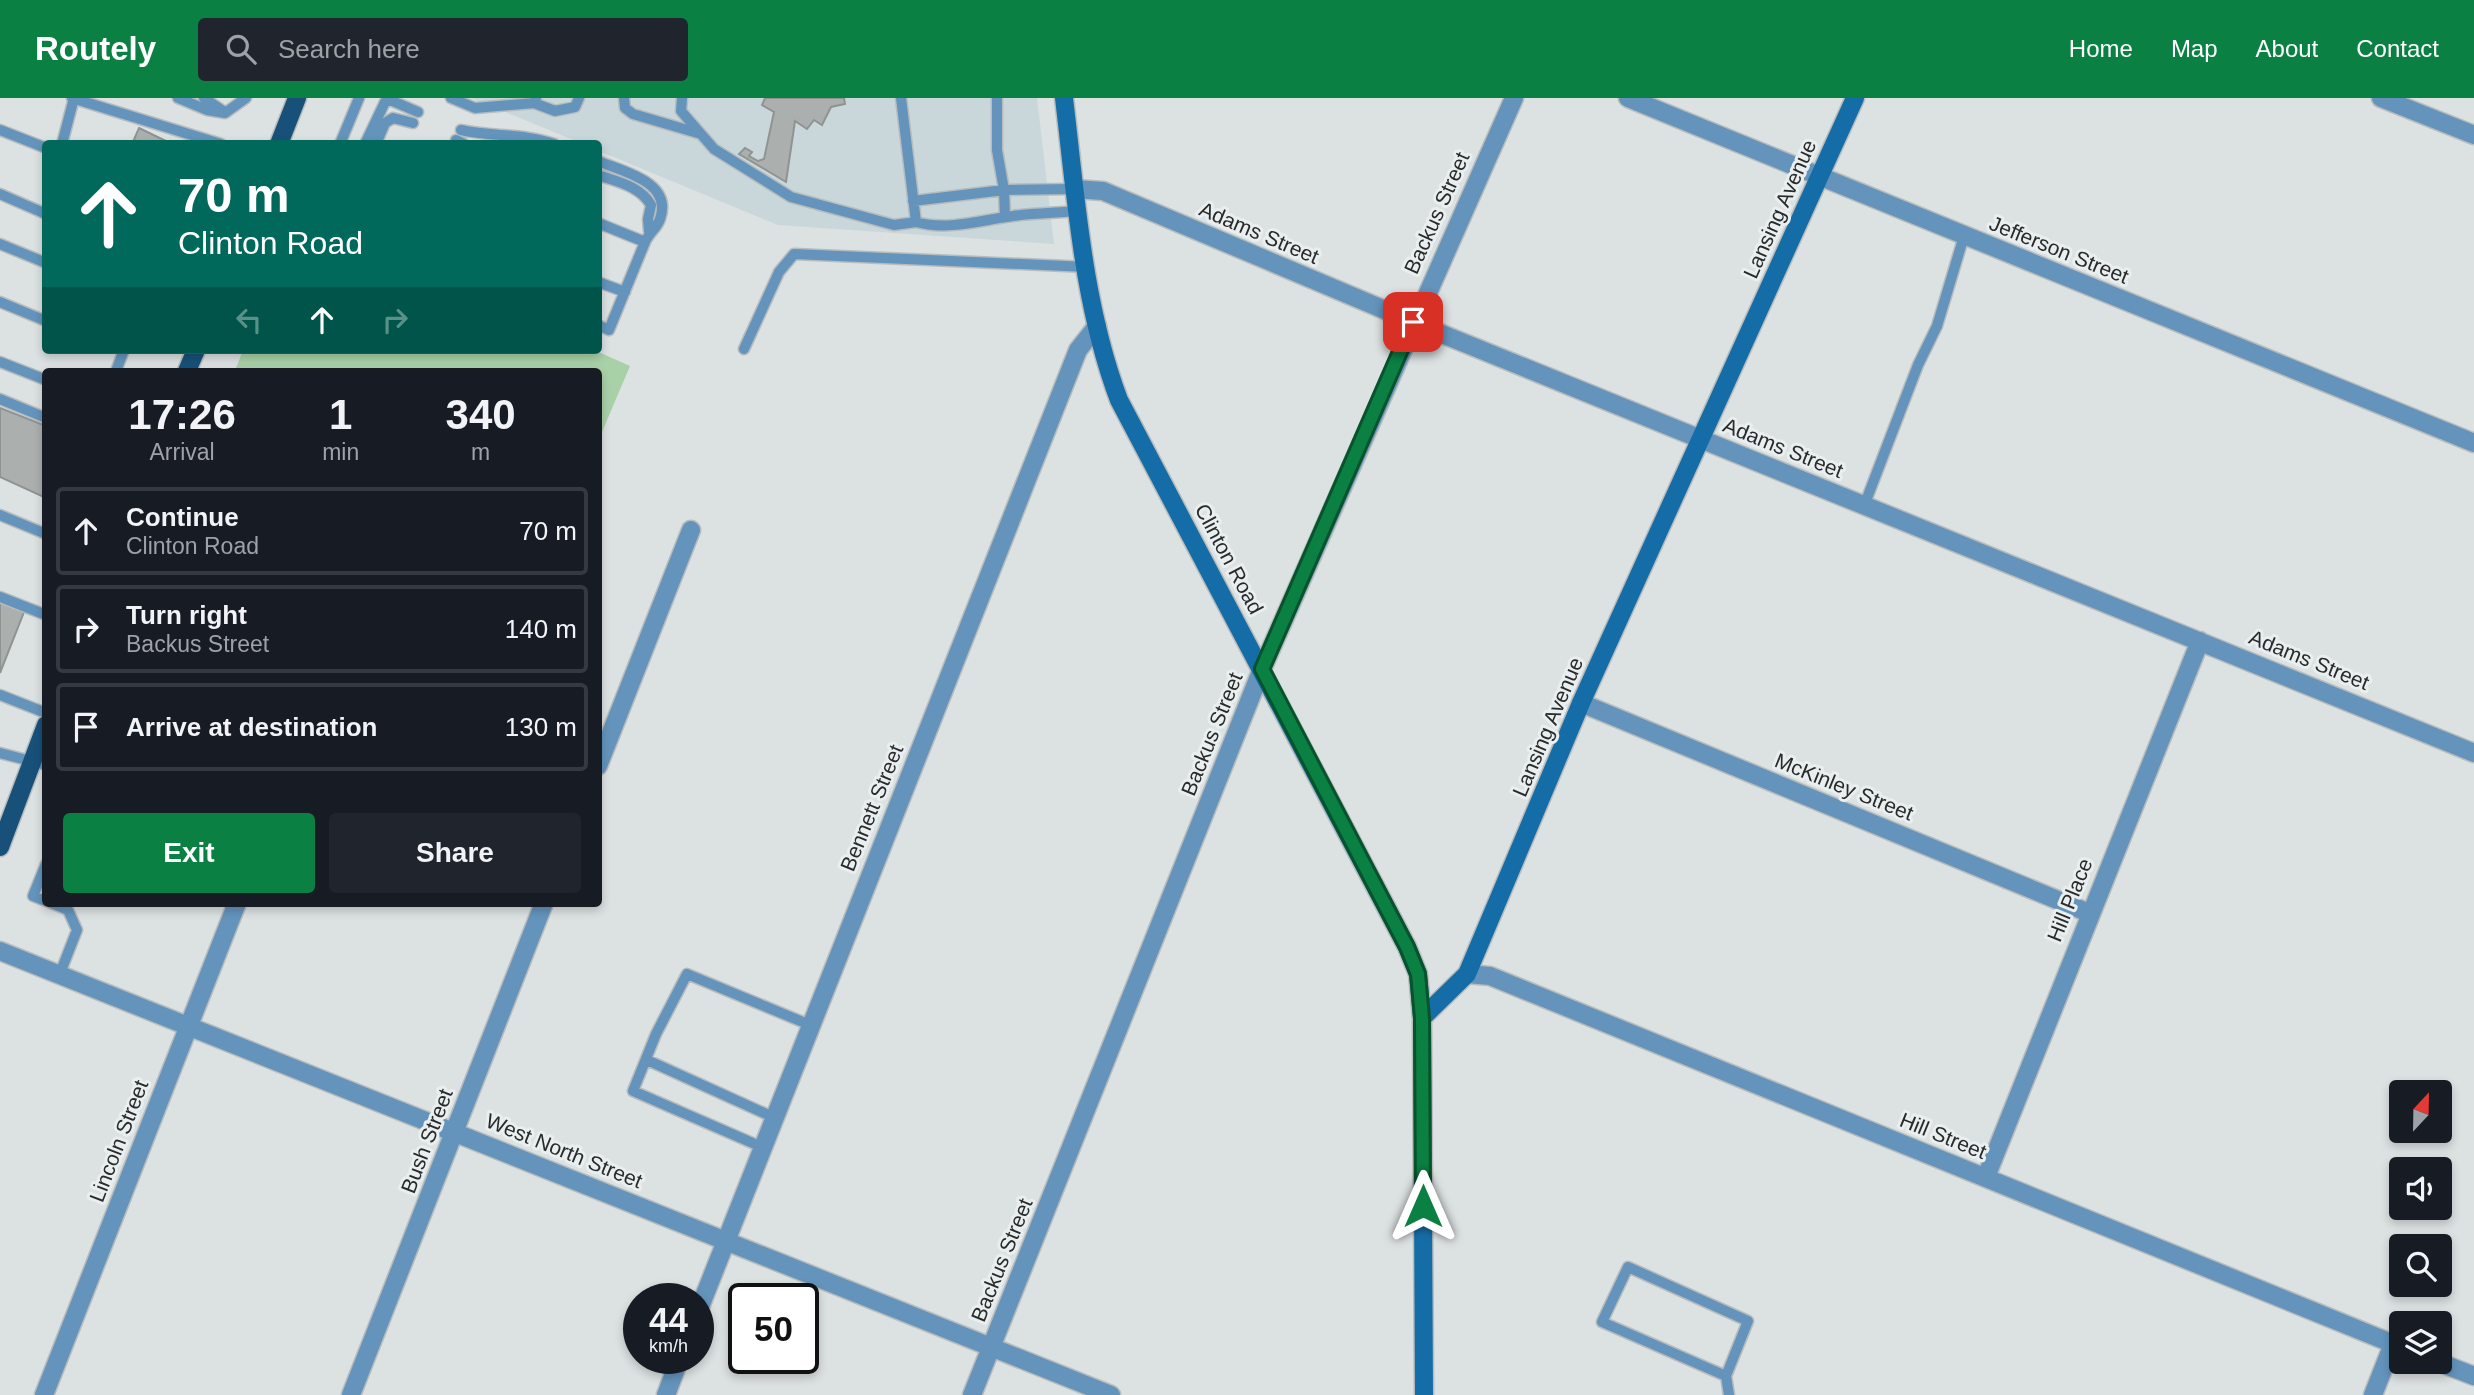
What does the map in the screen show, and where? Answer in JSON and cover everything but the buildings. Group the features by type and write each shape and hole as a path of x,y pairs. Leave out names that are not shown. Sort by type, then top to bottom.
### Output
{"main road":[{"path":"281,140 297,98"},
{"name":"Clinton Road","path":"1064,98 1078,211 1097,326 1119,400 1407,947 1418,974 1422,1018"},
{"name":"Lansing Avenue","path":"1422,1018 1467,974 1581,703 1855,98"},
{"path":"0,847 39,763"},
{"path":"1422,1018 1424,1395"}],"street":[{"name":"Backus Street","path":"972,1395 1262,669 1514,98"},
{"name":"Jefferson Street","path":"1628,98 2474,443"},
{"path":"2382,98 2474,135"},
{"name":"Adams Street","path":"1075,189 1103,191 1413,322 2474,753"},
{"name":"Bennett Street","path":"709,1283 1078,350 1097,326"},
{"path":"602,756 691,530"},
{"name":"Hill Place","path":"1986,1177 2089,913 2200,641"},
{"name":"McKinley Street","path":"1581,703 2089,913"},
{"name":"Lincoln Street","path":"44,1395 235,907"},
{"name":"Bush Street","path":"351,1395 542,907"},
{"name":"West North Street","path":"0,951 1111,1395"},
{"name":"Hill Street","path":"1467,974 1490,976 2389,1342"},
{"path":"2373,1395 2389,1362"},
{"path":"2452,1367 2474,1376"},
{"path":"666,1395 674,1374"}],"lane":[{"path":"63,140 73,98 208,140"},
{"path":"178,98 206,110 225,113 246,98"},
{"path":"204,98 225,113"},
{"path":"343,140 359,98"},
{"path":"451,98 477,103 535,100 555,111 575,107 579,98"},
{"path":"624,98 625,108 633,114 701,134"},
{"path":"682,98 681,111 714,149 791,197 894,225 916,222 930,226 953,225 1005,217 1078,211"},
{"path":"901,98 916,222"},
{"path":"997,98 998,150 1005,217"},
{"path":"367,140 385,102 390,100 418,112"},
{"path":"378,140 386,123 393,118 413,123"},
{"path":"0,130 42,146"},
{"path":"461,130 485,135 531,136 542,140"},
{"path":"602,163 645,180 659,193 663,208 659,223 649,231"},
{"path":"602,177 639,191 651,205 649,231 610,330 602,327"},
{"path":"913,201 1004,190 1075,189"},
{"path":"0,194 42,212"},
{"path":"602,225 645,242"},
{"path":"1864,506 1918,365 1937,326 1964,236"},
{"path":"0,244 42,261"},
{"path":"744,349 779,272 794,254 1087,267"},
{"path":"602,283 625,292"},
{"path":"0,302 42,319"},
{"path":"0,362 42,378"},
{"path":"0,399 42,416"},
{"path":"0,515 42,532"},
{"path":"0,597 42,613"},
{"path":"0,695 42,711"},
{"path":"0,753 39,763"},
{"path":"42,874 33,896 42,899"},
{"path":"59,976 77,930 68,910 61,907"},
{"path":"764,1148 634,1091 656,1034 687,974 810,1025"},
{"path":"647,1060 775,1118"},
{"path":"1726,1376 1602,1322 1628,1267 1748,1321 1726,1376 1729,1395"}],"shaded area":[{"path":"471,98 1037,98 1054,244 778,225 602,152 602,140 574,140"}],"green space":[{"path":"241,354 602,354 630,366 602,432 602,368 236,368"}],"route":[{"path":"1413,322 1262,669 1407,947 1418,974 1422,1018 1423,1206"}]}
